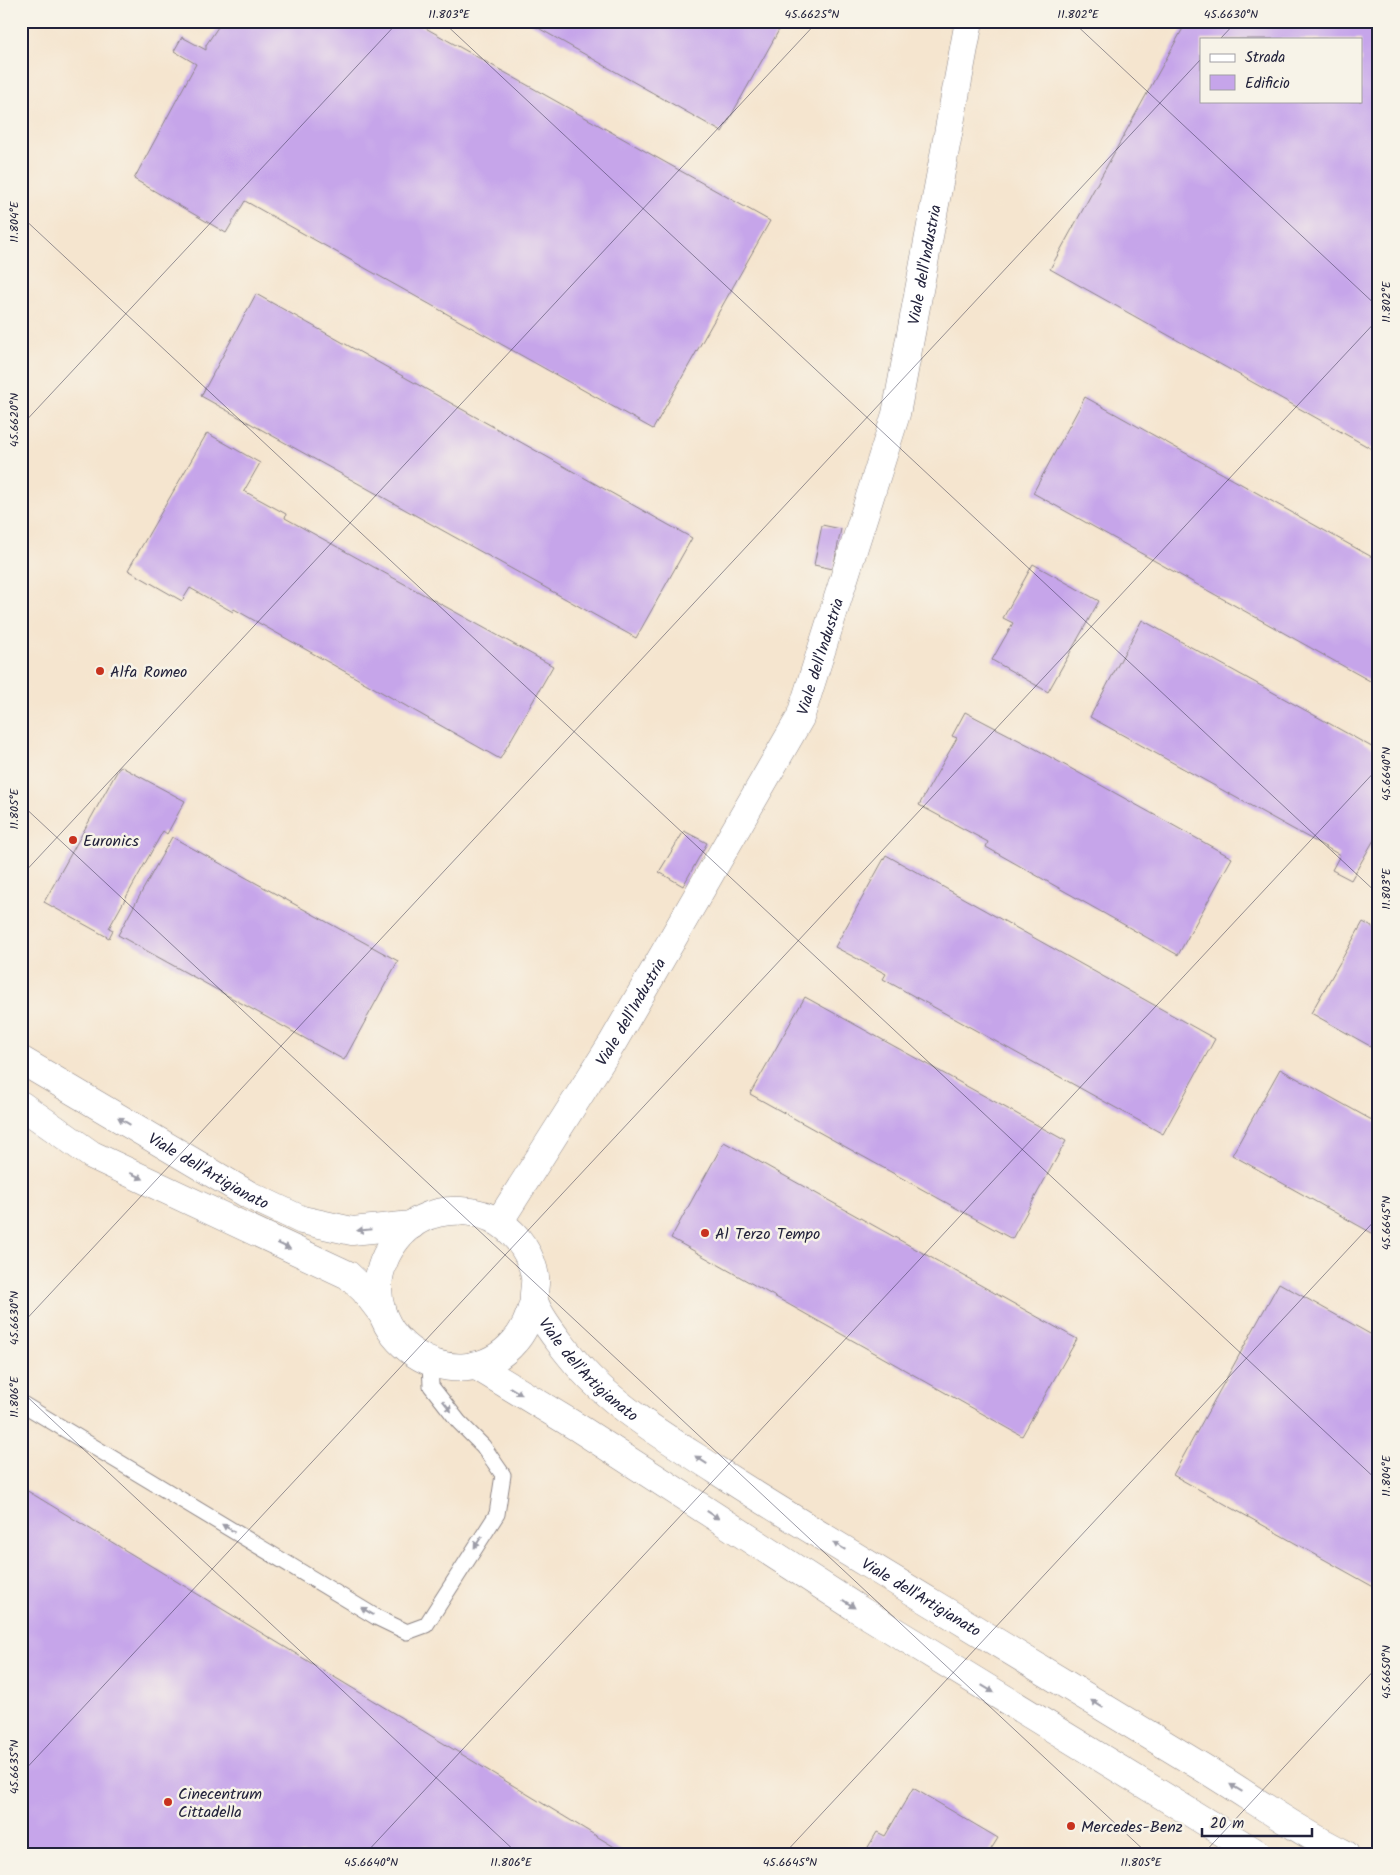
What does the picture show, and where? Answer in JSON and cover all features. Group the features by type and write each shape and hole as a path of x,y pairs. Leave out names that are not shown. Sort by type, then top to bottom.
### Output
{"street":[{"name":"Viale dell'Industria","path":"499,1222 613,1042 800,718 896,414 969,21"},
{"name":"Viale dell'Artigianato","path":"21,1060 249,1195 302,1220 352,1232 412,1225"},
{"name":"Viale dell'Artigianato","path":"21,1105 92,1155 348,1275 364,1290 381,1312 392,1334 408,1351 430,1363 452,1367 475,1366 496,1357 514,1343 527,1324 534,1301 535,1278 529,1256 516,1237 499,1222 480,1214 460,1210 440,1212 404,1230 391,1246 382,1264 378,1288 381,1312"},
{"name":"Viale dell'Artigianato","path":"534,1301 551,1331 590,1378 642,1422 756,1495 1345,1854"},
{"path":"475,1366 577,1427 858,1609 1258,1854"}],"lane":[{"path":"21,1118 74,1142"},
{"path":"21,1403 376,1617 407,1632 426,1625 496,1514 503,1474 484,1446 459,1422 431,1386 430,1363"}],"building":[{"path":"222,21 413,21 770,221 653,429 245,201 226,233 134,179 196,64 174,51 182,37 206,50 206,45"},
{"path":"526,21 784,21 722,132"},
{"path":"1187,21 1379,21 1379,453 1050,269"},
{"path":"256,294 692,538 636,638 201,396"},
{"path":"1085,397 1379,561 1379,686 1033,493"},
{"path":"207,433 260,463 244,491 286,514 285,518 553,666 500,759 234,609 233,612 190,588 182,601 128,570"},
{"path":"822,525 841,529 833,569 814,565"},
{"path":"1033,564 1099,601 1048,692 992,660 1013,623 1003,618"},
{"path":"1142,620 1379,751 1379,831 1351,880 1332,870 1340,855 1090,717"},
{"path":"965,712 1034,748 1232,858 1178,955 986,847 988,842 919,805 957,738 952,736"},
{"path":"120,766 185,801 167,834 163,831 109,928 113,930 109,938 44,902"},
{"path":"684,831 707,843 683,886 659,872"},
{"path":"172,837 398,961 344,1060 118,935"},
{"path":"886,855 1215,1039 1163,1134 883,979 886,974 835,947"},
{"path":"1363,922 1379,931 1379,1051 1311,1013"},
{"path":"805,997 1066,1141 1012,1239 750,1094"},
{"path":"1280,1069 1379,1124 1379,1237 1232,1155"},
{"path":"724,1142 1077,1339 1022,1436 671,1238"},
{"path":"1279,1283 1379,1339 1379,1590 1173,1475"},
{"path":"21,1487 626,1854 21,1854"},
{"path":"913,1788 998,1838 988,1854 864,1854 877,1832 885,1836"}],"place":[{"name":"Alfa Romeo","path":"100,671"},
{"name":"Euronics","path":"73,840"},
{"name":"Al Terzo Tempo","path":"705,1233"},
{"name":"Cinecentrum Cittadella","path":"168,1802"},
{"name":"Mercedes-Benz","path":"1071,1826"}]}
